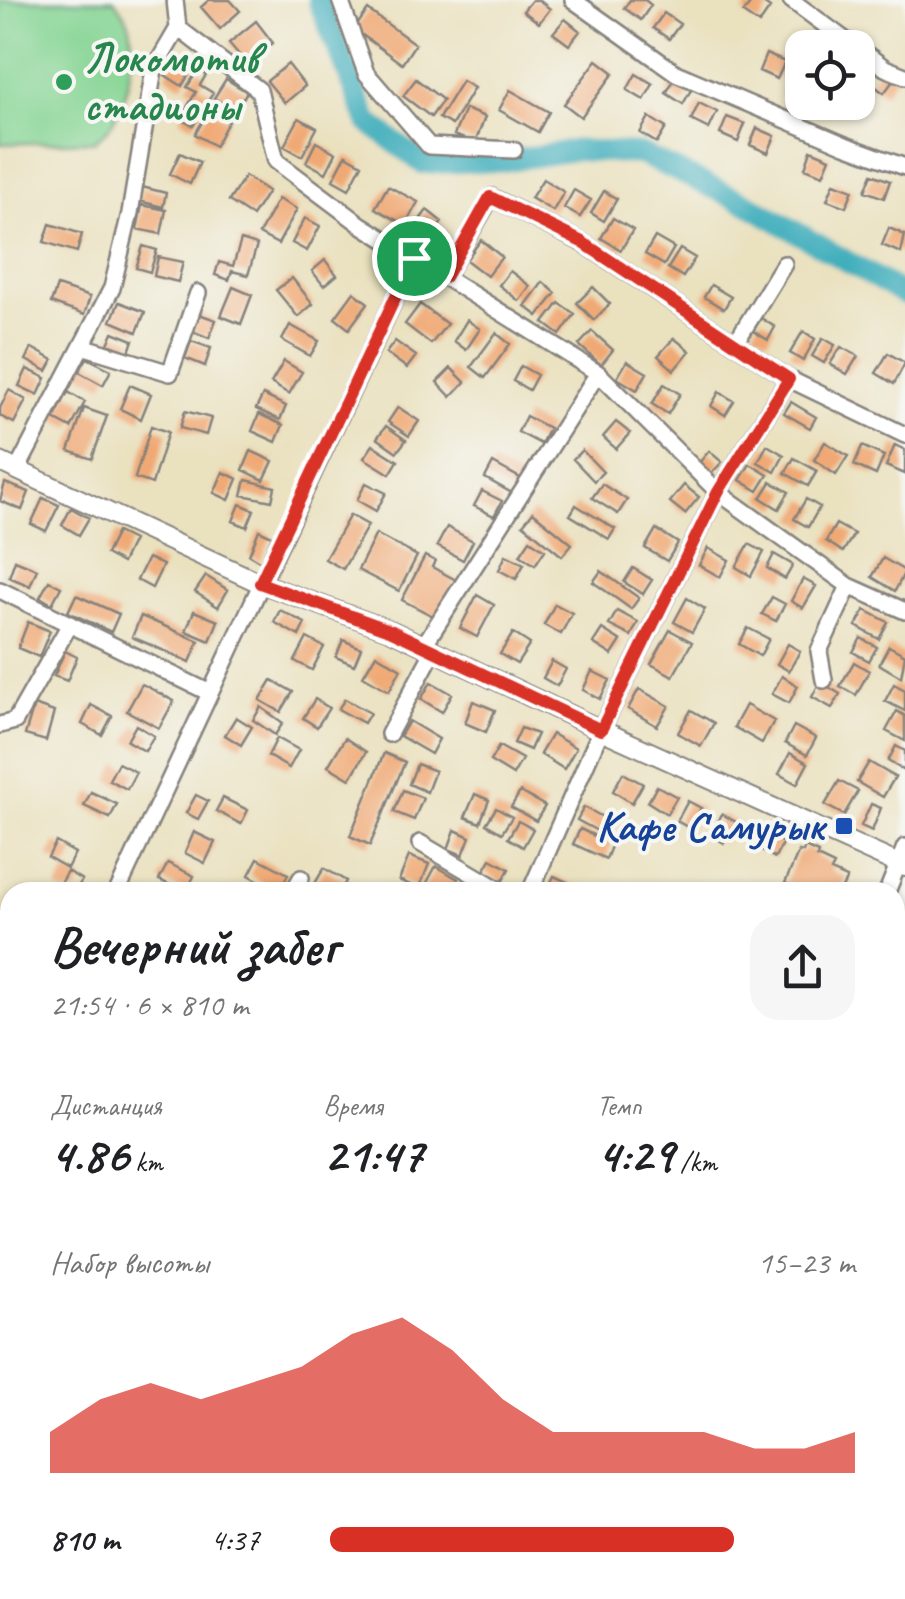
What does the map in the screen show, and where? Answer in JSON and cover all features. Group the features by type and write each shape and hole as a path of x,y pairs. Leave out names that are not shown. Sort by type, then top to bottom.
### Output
{"main road":[{"path":"9,466 260,583 429,648 601,730 903,859"}],"street":[{"path":"9,466 82,346 112,288 130,213 154,69 178,28 175,0"},
{"path":"340,0 366,73 430,146 514,150"},
{"path":"573,0 676,73 905,167"},
{"path":"790,0 810,6 837,30"},
{"path":"178,28 259,90 276,161 360,224 598,373 718,492 849,586 905,611"},
{"path":"875,61 905,76"},
{"path":"445,277 490,197 582,242 789,379 905,435"},
{"path":"121,882 414,258"},
{"path":"736,342 784,264"},
{"path":"82,346 170,373 198,293"},
{"path":"389,734 429,648 598,373"},
{"path":"535,882 601,730 718,492 789,379"},
{"path":"824,680 819,651 849,586"},
{"path":"0,590 210,692"},
{"path":"0,725 15,721 70,624"},
{"path":"420,843 486,882"},
{"path":"891,882 903,859"}],"green space":[{"name":"Локомотив стадионы","path":"0,0 114,0 124,13 132,40 126,90 113,122 93,141 0,144"}],"building":[{"path":"209,0 230,0 240,11 220,29 201,7"},
{"path":"532,0 539,0 550,9 539,23 523,11"},
{"path":"630,0 645,0 651,5 641,20 624,8"},
{"path":"753,0 770,8 759,24 743,13"},
{"path":"368,10 415,44 402,64 354,29"},
{"path":"664,13 680,24 669,39 653,28"},
{"path":"565,19 580,31 569,45 553,33"},
{"path":"256,21 273,43 247,64 229,43"},
{"path":"766,54 785,62 777,79 759,71"},
{"path":"177,55 194,66 182,86 165,75"},
{"path":"597,60 614,73 581,117 564,104"},
{"path":"288,64 305,86 285,103 267,81"},
{"path":"880,66 896,77 884,93 875,86 875,73"},
{"path":"198,70 206,75 200,85 213,93 193,126 180,119 196,92 187,87"},
{"path":"636,74 653,84 644,100 627,90"},
{"path":"675,78 692,88 683,104 666,93"},
{"path":"226,79 247,92 235,111 214,98"},
{"path":"416,79 443,100 431,117 403,96"},
{"path":"462,81 474,88 452,125 439,118"},
{"path":"510,90 549,112 538,132 499,110"},
{"path":"699,103 717,112 709,129 691,120"},
{"path":"210,109 229,120 215,146 195,134"},
{"path":"465,109 485,117 475,143 454,135"},
{"path":"649,117 666,128 657,143 640,133"},
{"path":"727,117 745,124 738,142 720,134"},
{"path":"299,118 317,128 302,156 284,146"},
{"path":"757,128 775,136 768,153 750,145"},
{"path":"316,142 336,153 326,173 306,162"},
{"path":"811,150 830,158 823,175 805,168"},
{"path":"180,153 200,162 190,184 170,174"},
{"path":"346,155 362,164 349,189 333,180"},
{"path":"872,174 890,181 884,198 865,191"},
{"path":"245,176 268,191 252,216 229,201"},
{"path":"543,179 564,192 553,211 531,198"},
{"path":"834,183 853,190 846,207 827,200"},
{"path":"388,186 418,202 405,225 375,208"},
{"path":"142,187 166,193 163,207 139,201"},
{"path":"574,190 591,200 580,217 564,208"},
{"path":"604,191 617,199 604,221 591,213"},
{"path":"278,199 297,209 278,244 259,234"},
{"path":"142,205 166,210 161,234 137,229"},
{"path":"427,210 442,222 427,243 411,232"},
{"path":"305,218 320,226 307,251 292,243"},
{"path":"613,218 633,230 621,250 601,238"},
{"path":"50,224 82,234 77,252 44,242"},
{"path":"889,228 905,235 901,253 882,245"},
{"path":"655,237 674,248 664,265 645,254"},
{"path":"241,240 257,245 248,275 232,271 229,280 215,275 219,262 233,266"},
{"path":"481,240 502,257 487,276 466,260"},
{"path":"143,246 157,250 150,272 136,268"},
{"path":"680,249 695,258 683,277 668,268"},
{"path":"158,257 183,262 178,282 154,276"},
{"path":"325,260 337,275 324,286 312,271"},
{"path":"510,271 530,286 519,301 499,285"},
{"path":"292,278 313,304 298,317 276,290"},
{"path":"543,282 556,293 538,316 525,306"},
{"path":"711,285 731,297 724,309 704,297"},
{"path":"57,286 90,297 84,315 51,303"},
{"path":"233,287 252,295 241,324 221,316"},
{"path":"593,287 610,304 594,320 577,303"},
{"path":"354,292 368,303 349,329 335,318"},
{"path":"119,302 145,312 137,332 111,321"},
{"path":"559,303 575,314 560,335 544,323"},
{"path":"420,304 447,324 431,344 405,324"},
{"path":"199,314 216,320 209,338 192,331"},
{"path":"761,318 775,327 768,340 753,331"},
{"path":"467,320 480,329 466,350 454,341"},
{"path":"290,325 319,341 310,356 282,340"},
{"path":"592,331 613,350 601,365 579,345"},
{"path":"803,331 815,339 803,361 790,353"},
{"path":"113,332 133,340 129,352 108,344"},
{"path":"496,333 510,344 485,378 471,367"},
{"path":"674,338 690,351 674,370 658,356"},
{"path":"823,338 835,345 824,363 812,356"},
{"path":"191,341 211,348 205,366 185,358"},
{"path":"395,341 416,356 407,368 386,353"},
{"path":"841,347 858,356 847,374 830,364"},
{"path":"32,348 53,360 47,371 26,360"},
{"path":"888,353 905,363 894,384 876,373"},
{"path":"87,358 111,370 103,385 79,372"},
{"path":"284,361 302,372 289,394 271,383"},
{"path":"627,361 647,373 637,390 617,378"},
{"path":"521,366 537,375 529,390 513,381"},
{"path":"451,368 465,382 451,397 437,382"},
{"path":"27,369 46,378 38,395 19,386"},
{"path":"664,384 680,394 668,414 652,404"},
{"path":"130,385 151,394 141,419 120,409"},
{"path":"9,390 26,400 14,423 0,416"},
{"path":"68,392 85,402 71,428 54,419"},
{"path":"719,392 734,401 725,415 711,406"},
{"path":"263,395 286,406 280,420 256,409"},
{"path":"791,402 816,417 810,428 784,413"},
{"path":"398,407 419,421 409,436 388,422"},
{"path":"84,408 107,416 92,459 69,451"},
{"path":"185,411 211,418 206,435 180,428"},
{"path":"259,414 283,425 276,442 252,431"},
{"path":"526,416 549,428 541,444 518,432"},
{"path":"616,422 630,433 616,449 603,437"},
{"path":"151,426 168,432 152,484 135,478"},
{"path":"386,426 406,440 397,452 377,438"},
{"path":"825,442 848,456 836,475 814,460"},
{"path":"373,445 398,461 390,474 364,458"},
{"path":"767,445 784,455 775,472 758,462"},
{"path":"895,445 905,450 905,474 886,466"},
{"path":"862,446 884,456 876,475 854,465"},
{"path":"582,450 603,472 594,481 573,459"},
{"path":"251,451 273,461 264,480 243,470"},
{"path":"709,451 722,462 711,474 699,463"},
{"path":"794,458 817,471 808,486 785,473"},
{"path":"493,463 520,478 512,493 485,478"},
{"path":"750,464 768,475 758,491 740,480"},
{"path":"223,472 238,479 229,500 214,493"},
{"path":"246,480 275,487 272,501 242,495"},
{"path":"771,482 789,492 779,509 761,498"},
{"path":"5,483 29,492 22,510 0,501"},
{"path":"366,483 386,493 376,511 357,500"},
{"path":"602,484 627,500 618,514 592,498"},
{"path":"684,485 699,497 685,514 670,502"},
{"path":"482,491 502,501 494,516 474,506"},
{"path":"43,498 59,505 46,531 31,524"},
{"path":"806,499 820,507 808,527 794,519"},
{"path":"240,504 254,510 247,527 233,521"},
{"path":"576,505 615,529 609,539 570,515"},
{"path":"71,508 89,518 79,535 62,525"},
{"path":"533,512 572,544 562,556 523,524"},
{"path":"350,515 368,525 343,569 325,559"},
{"path":"836,524 854,534 843,552 826,541"},
{"path":"447,527 473,541 463,560 437,546"},
{"path":"656,529 678,543 667,561 645,548"},
{"path":"259,530 272,536 261,562 249,555"},
{"path":"117,532 133,540 122,563 106,554"},
{"path":"376,534 417,556 399,591 358,570"},
{"path":"530,540 545,550 535,565 520,555"},
{"path":"749,544 764,552 751,576 736,567"},
{"path":"708,548 729,560 720,577 699,565"},
{"path":"774,554 793,565 785,579 767,568"},
{"path":"506,555 524,564 516,579 499,570"},
{"path":"425,556 435,561 432,567 456,580 437,618 402,600"},
{"path":"148,558 163,565 152,588 137,580"},
{"path":"883,558 905,571 895,591 872,577"},
{"path":"15,560 37,569 30,586 9,577"},
{"path":"633,568 652,580 643,594 624,582"},
{"path":"601,571 639,598 631,609 593,582"},
{"path":"206,576 228,590 218,607 195,592"},
{"path":"803,579 816,586 803,608 791,601"},
{"path":"49,581 61,587 52,604 40,597"},
{"path":"76,595 119,614 111,632 68,612"},
{"path":"477,595 494,605 477,637 460,628"},
{"path":"772,597 785,604 776,621 762,614"},
{"path":"687,598 705,609 692,632 674,622"},
{"path":"555,604 572,613 561,634 544,625"},
{"path":"280,610 305,623 299,636 274,622"},
{"path":"865,610 888,622 879,639 856,626"},
{"path":"194,611 218,621 210,641 186,631"},
{"path":"617,611 638,622 631,636 609,625"},
{"path":"141,616 199,641 190,662 132,637"},
{"path":"28,622 50,631 39,657 18,648"},
{"path":"748,628 769,639 760,656 739,644"},
{"path":"602,629 621,641 612,655 593,643"},
{"path":"670,630 692,642 673,676 651,664"},
{"path":"513,633 530,644 517,664 500,654"},
{"path":"307,638 324,647 312,670 295,661"},
{"path":"861,638 877,647 869,661 853,652"},
{"path":"343,640 361,648 354,665 336,657"},
{"path":"788,644 800,651 789,671 777,664"},
{"path":"889,646 905,655 901,677 879,664"},
{"path":"65,651 77,657 67,681 54,676"},
{"path":"376,654 401,669 389,691 363,676"},
{"path":"552,661 566,669 557,686 543,678"},
{"path":"854,662 869,671 856,695 840,686"},
{"path":"592,671 610,680 600,699 583,690"},
{"path":"782,676 798,686 789,703 772,694"},
{"path":"272,680 293,692 281,712 260,700"},
{"path":"431,682 452,694 442,712 421,699"},
{"path":"820,682 840,694 832,708 812,697"},
{"path":"142,684 174,701 159,728 127,711"},
{"path":"894,684 905,690 905,711 885,701"},
{"path":"639,689 669,706 657,726 628,709"},
{"path":"315,699 329,708 317,727 303,718"},
{"path":"345,699 370,713 364,723 338,709"},
{"path":"473,701 495,710 486,732 465,723"},
{"path":"34,705 54,712 46,741 25,735"},
{"path":"91,705 112,716 102,735 82,724"},
{"path":"746,705 774,721 762,743 734,727"},
{"path":"261,707 283,723 275,735 253,720"},
{"path":"691,710 714,723 701,746 678,733"},
{"path":"897,711 905,716 905,741 886,731"},
{"path":"236,717 252,727 241,745 225,735"},
{"path":"409,721 439,739 431,754 400,736"},
{"path":"136,725 154,736 145,751 127,741"},
{"path":"794,726 816,738 807,755 785,743"},
{"path":"521,728 537,734 530,750 514,743"},
{"path":"552,734 576,748 564,769 540,754"},
{"path":"277,738 299,750 289,768 268,756"},
{"path":"345,738 366,752 350,779 328,766"},
{"path":"499,746 522,759 513,775 490,761"},
{"path":"896,746 905,751 905,771 888,761"},
{"path":"384,753 405,762 370,845 350,836"},
{"path":"790,753 808,763 797,784 779,774"},
{"path":"869,762 895,777 883,797 857,782"},
{"path":"118,763 136,772 127,789 109,780"},
{"path":"417,764 435,771 427,792 409,784"},
{"path":"623,773 643,784 632,803 613,791"},
{"path":"839,781 858,791 844,815 825,805"},
{"path":"657,786 677,797 667,814 648,802"},
{"path":"403,790 423,798 414,820 394,812"},
{"path":"91,792 117,804 110,818 84,806"},
{"path":"520,792 545,806 536,821 511,807"},
{"path":"475,794 489,800 480,823 465,817"},
{"path":"196,795 208,801 198,819 186,813"},
{"path":"223,798 248,810 241,824 216,811"},
{"path":"688,801 701,808 689,828 677,821"},
{"path":"871,804 881,808 872,831 861,826"},
{"path":"584,807 612,822 605,835 577,820"},
{"path":"496,808 512,817 502,833 486,824"},
{"path":"722,814 736,822 724,843 711,835"},
{"path":"518,821 533,829 523,847 508,838"},
{"path":"580,829 612,844 606,859 573,844"},
{"path":"455,830 470,837 463,855 448,849"},
{"path":"194,832 215,842 205,863 185,853"},
{"path":"764,832 783,843 775,858 755,847"},
{"path":"56,842 75,853 67,868 48,857"},
{"path":"805,847 818,853 817,857 834,865 831,871 847,878 845,882 785,882 799,851 803,852"},
{"path":"409,856 429,864 422,882 399,880"},
{"path":"258,858 288,874 284,882 261,882 249,875"},
{"path":"491,859 509,869 502,882 484,871"},
{"path":"168,863 194,876 191,882 159,880"},
{"path":"436,866 458,879 456,882 427,882"},
{"path":"324,868 346,881 345,882 316,882"},
{"path":"67,871 82,880 81,882 61,882"}],"waterway":[{"path":"318,0 368,122 422,163 505,161 576,150 640,154 748,204 905,295"}],"place":[{"name":"Локомотив стадионы","path":"64,82"},
{"name":"Кафе Самурык","path":"844,826"}],"route":[{"path":"490,197 582,242 789,379 718,492 601,730 392,631 260,583 414,258 445,277 490,197"}]}
